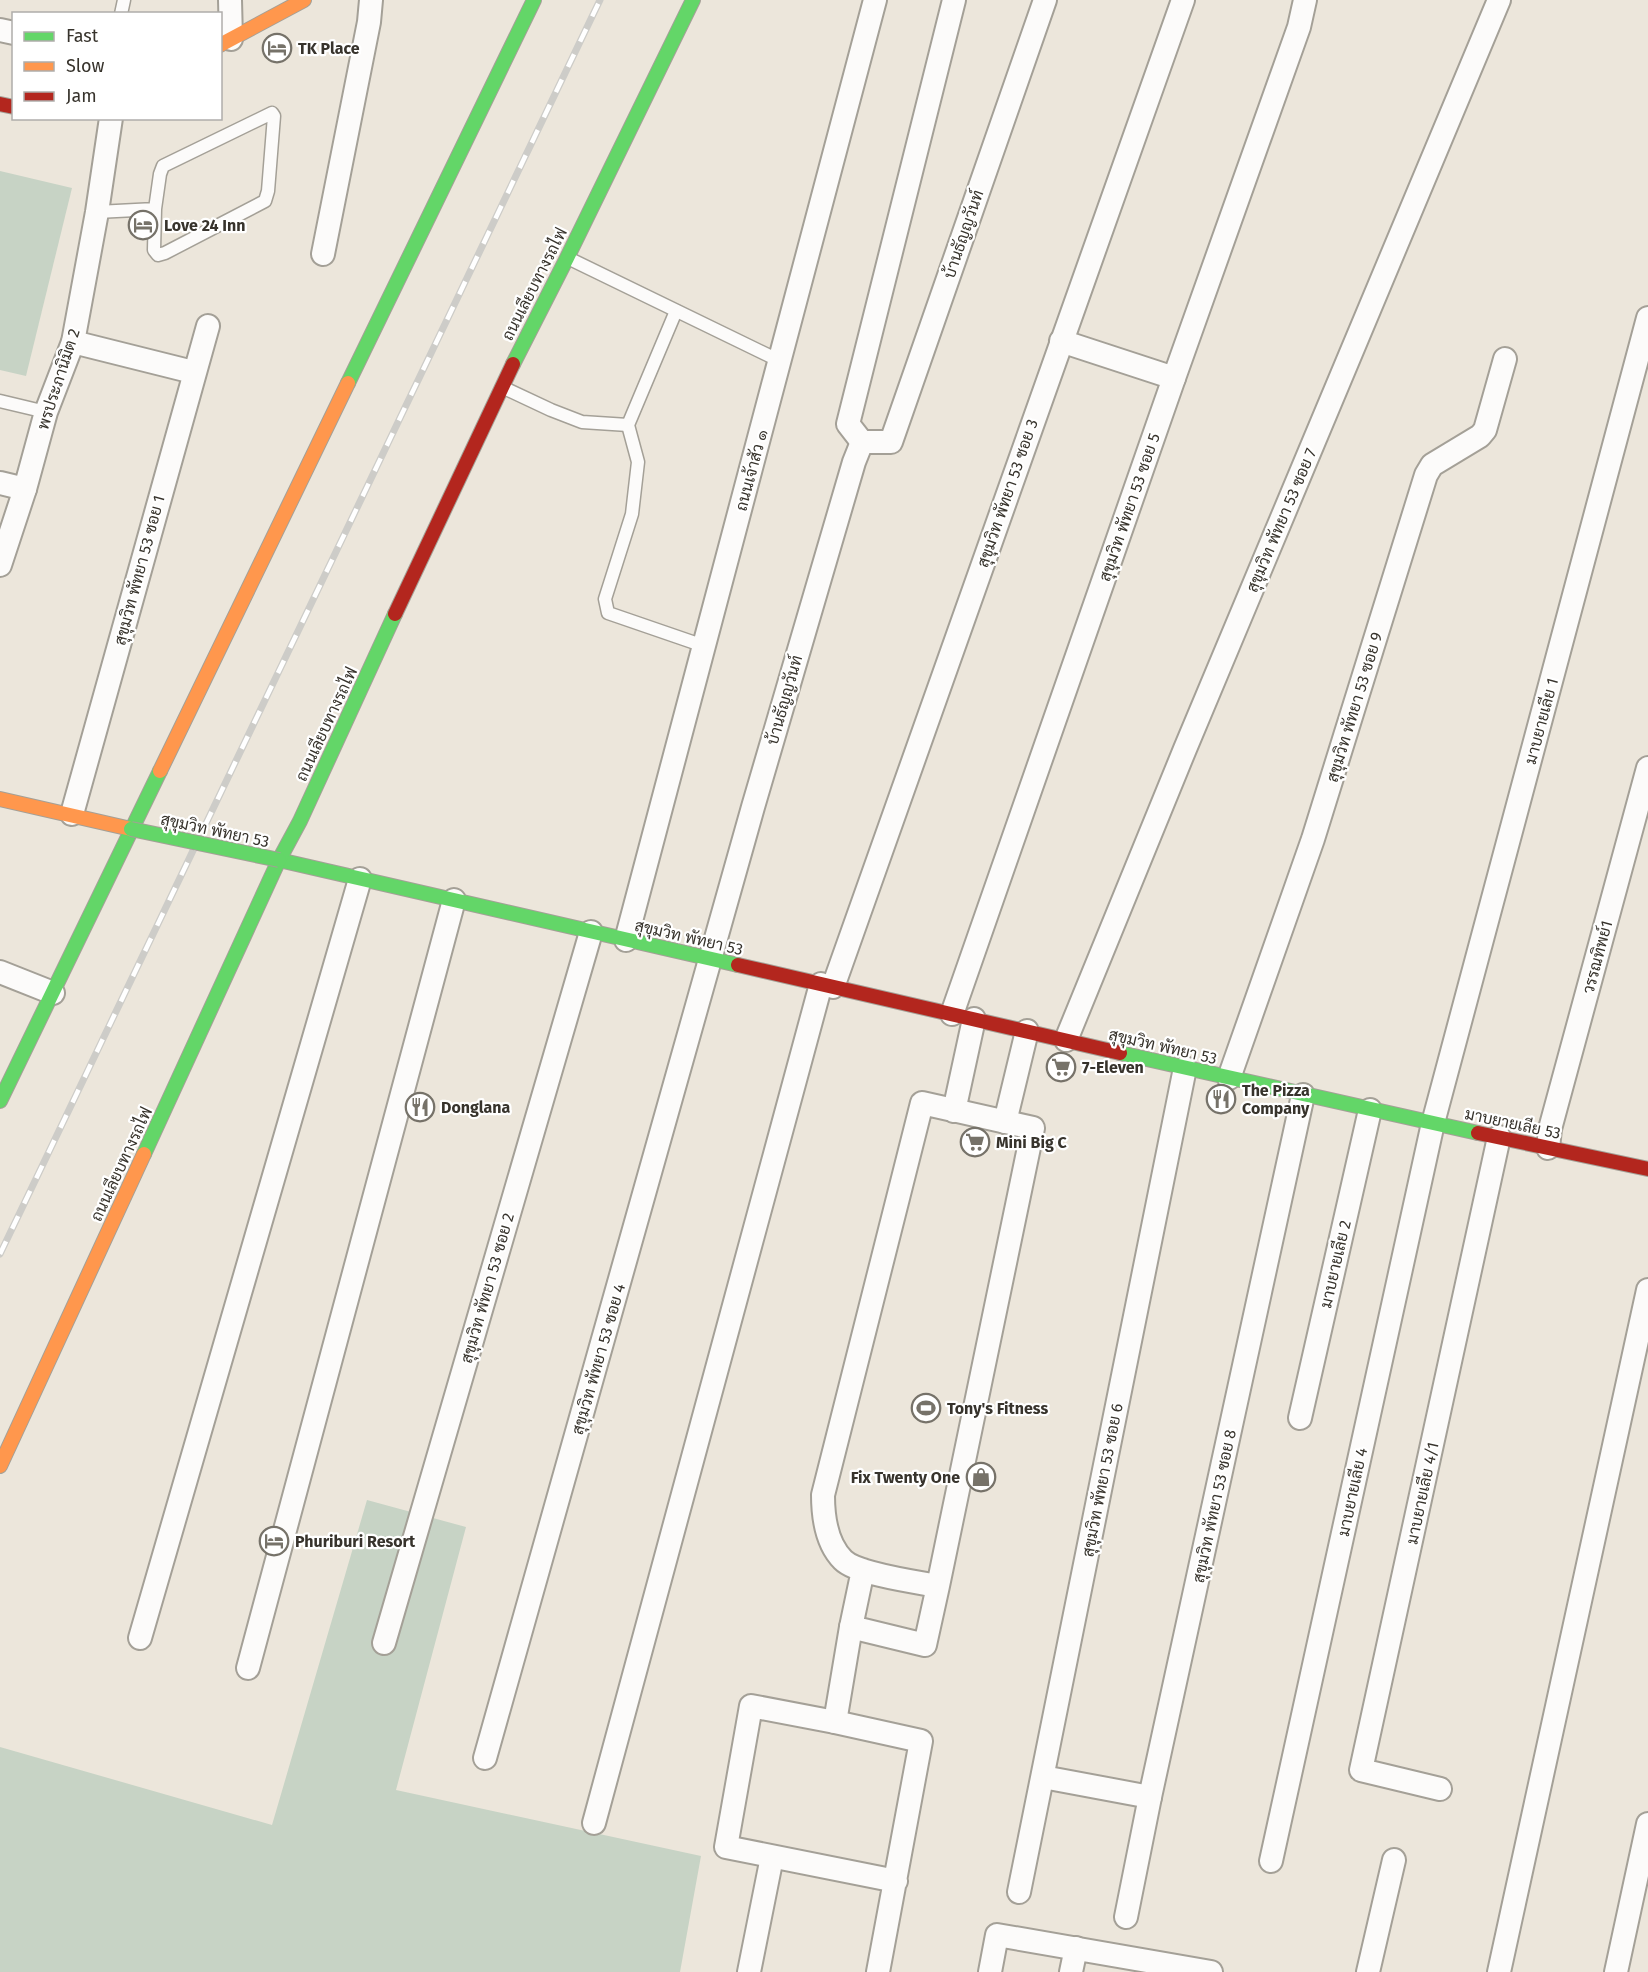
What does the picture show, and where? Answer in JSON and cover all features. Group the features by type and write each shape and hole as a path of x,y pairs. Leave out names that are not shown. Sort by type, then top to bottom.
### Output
{"street":[{"path":"226,42 230,0"},
{"path":"226,42 304,0"},
{"path":"323,254 369,22 371,0"},
{"path":"0,1101 534,0"},
{"name":"ถนนเลียบทางรถไฟ","path":"0,1466 501,386 567,258 693,0"},
{"name":"ถนนเจ้าสัว ๑","path":"626,940 875,0"},
{"path":"862,442 848,424 954,0"},
{"name":"บ้านธัญญวันท์","path":"711,959 847,485 862,442 891,442 1045,0"},
{"name":"สุขุมวิท พัทยา 53 ซอย 3","path":"594,1823 827,986 1183,0"},
{"name":"สุขุมวิท พัทยา 53 ซอย 5","path":"952,1014 1299,27 1305,0"},
{"name":"สุขุมวิท พัทยา 53 ซอย 7","path":"1066,1040 1498,0"},
{"name":"พรประภานิมิต 2","path":"0,564 25,489 46,412 73,342 97,212 111,120"},
{"name":"มาบยายเลีย 1","path":"1433,1123 1648,318"},
{"name":"สุขุมวิท พัทยา 53 ซอย 1","path":"72,814 193,372 208,326"},
{"path":"1061,341 1174,378"},
{"path":"73,342 193,372"},
{"name":"สุขุมวิท พัทยา 53 ซอย 9","path":"1229,1078 1313,839 1426,475 1431,465 1480,436 1485,430 1505,359"},
{"path":"0,483 25,489"},
{"name":"วรรณทิพย์1","path":"1548,1148 1550,1129 1648,768"},
{"name":"สุขุมวิท พัทยา 53","path":"0,799 454,900 1370,1110"},
{"path":"140,1638 360,879"},
{"path":"248,1668 454,900"},
{"name":"สุขุมวิท พัทยา 53 ซอย 2","path":"384,1643 591,932"},
{"name":"สุขุมวิท พัทยา 53 ซอย 4","path":"485,1758 711,959"},
{"path":"0,972 53,993"},
{"path":"954,1111 974,1019"},
{"path":"1005,1122 1027,1031"},
{"name":"สุขุมวิท พัทยา 53 ซอย 6","path":"1019,1892 1185,1068"},
{"name":"สุขุมวิท พัทยา 53 ซอย 8","path":"1126,1917 1303,1095"},
{"path":"851,1627 925,1645 938,1586 1033,1128 922,1103 823,1495 823,1517 831,1540 844,1561 863,1570 938,1586"},
{"name":"มาบยายเลีย 53","path":"1370,1110 1648,1169"},
{"name":"มาบยายเลีย 2","path":"1300,1418 1370,1110"},
{"name":"มาบยายเลีย 4","path":"1271,1861 1433,1123"},
{"name":"มาบยายเลีย 4/1","path":"1440,1789 1361,1770 1499,1137"},
{"path":"1499,1972 1648,1290"},
{"path":"835,1722 863,1570"},
{"path":"878,1972 896,1881 921,1741 751,1706 726,1847 896,1881"},
{"path":"1043,1777 1150,1797"},
{"path":"1616,1972 1648,1824"},
{"path":"749,1972 772,1857"},
{"path":"1368,1972 1394,1860"},
{"path":"990,1972 997,1935 1076,1948 1156,1967 1211,1972"},
{"path":"1071,1972 1076,1948"}],"lane":[{"path":"272,113 274,116 268,191 265,201 158,255 154,250 155,209 163,166 272,113"},
{"path":"97,212 155,209"},
{"path":"567,258 780,361"},
{"path":"676,311 628,425 638,462 632,514 605,599 608,613 704,646"},
{"path":"501,386 582,422 628,425"},
{"path":"0,401 46,412"}],"green space":[{"path":"0,171 72,188 26,376 0,370"},
{"path":"367,1500 466,1527 396,1790 701,1856 680,1972 0,1972 0,1747 272,1825"}],"railway":[{"path":"0,1254 600,0"}],"traffic: fast":[{"path":"348,383 534,0"},
{"path":"513,364 693,0"},
{"path":"144,1154 395,614"},
{"path":"0,1101 160,771"},
{"path":"131,829 279,860"},
{"path":"279,860 738,965"},
{"path":"1120,1053 1478,1133"}],"traffic: slow":[{"path":"222,44 304,0"},
{"path":"160,771 348,383"},
{"path":"0,799 131,829"},
{"path":"0,1466 144,1154"}],"traffic: jam":[{"path":"0,104 12,107"},
{"path":"395,614 513,364"},
{"path":"738,965 1120,1053"},
{"path":"1478,1133 1648,1169"}],"place":[{"name":"TK Place","path":"277,48"},
{"name":"Love 24 Inn","path":"143,225"},
{"name":"7-Eleven","path":"1061,1067"},
{"name":"The Pizza Company","path":"1221,1099"},
{"name":"Donglana","path":"420,1107"},
{"name":"Mini Big C","path":"975,1142"},
{"name":"Tony's Fitness","path":"926,1408"},
{"name":"Fix Twenty One","path":"981,1477"},
{"name":"Phuriburi Resort","path":"274,1541"}]}
